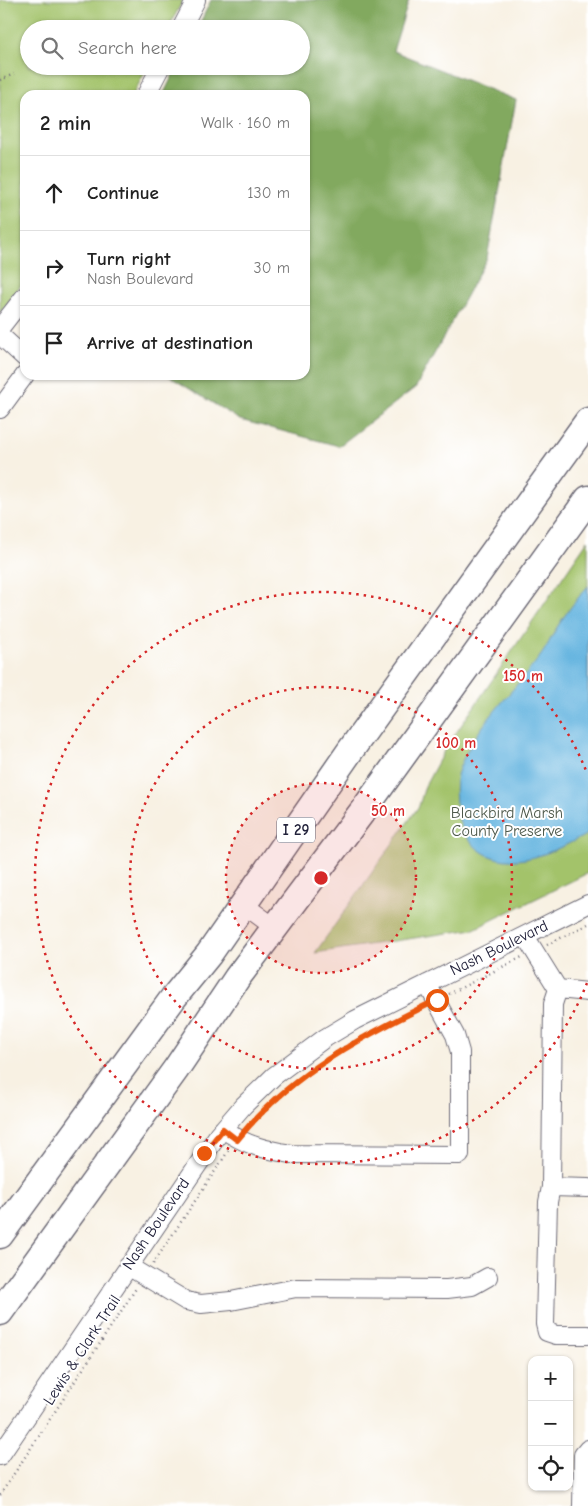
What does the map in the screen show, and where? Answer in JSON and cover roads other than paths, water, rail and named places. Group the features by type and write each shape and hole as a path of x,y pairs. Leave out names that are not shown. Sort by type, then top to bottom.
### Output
{"highway":[{"name":"I 29","path":"0,1235 244,905 356,743 588,421"},
{"name":"I 29","path":"0,1312 274,927 365,808 588,499"}],"street":[{"path":"186,20 196,0"},
{"path":"149,90 156,75"},
{"path":"0,328 20,302"},
{"path":"0,335 20,353"},
{"path":"0,408 21,380"},
{"name":"Nash Boulevard","path":"0,1456 223,1129 274,1076 325,1038 355,1020 588,904"},
{"path":"244,905 274,927"},
{"path":"524,936 558,989"},
{"path":"223,1129 237,1140 266,1150 292,1154 460,1155 460,1052 455,1035 427,984"},
{"path":"558,989 588,992"},
{"path":"558,989 553,1004 551,1187 548,1211 545,1324 547,1332 556,1335 588,1335"},
{"path":"551,1187 588,1188"},
{"path":"128,1266 186,1301 201,1304 231,1301 296,1288 447,1289 472,1286 488,1277"},
{"path":"582,1506 583,1456 588,1449"}],"water":[{"path":"588,586 588,834 548,853 533,857 505,860 491,856 474,845 461,826 455,794 459,769 474,739 539,658 563,618"}],"park label":[{"name":"Blackbird Marsh County Preserve","path":"507,822"}]}
